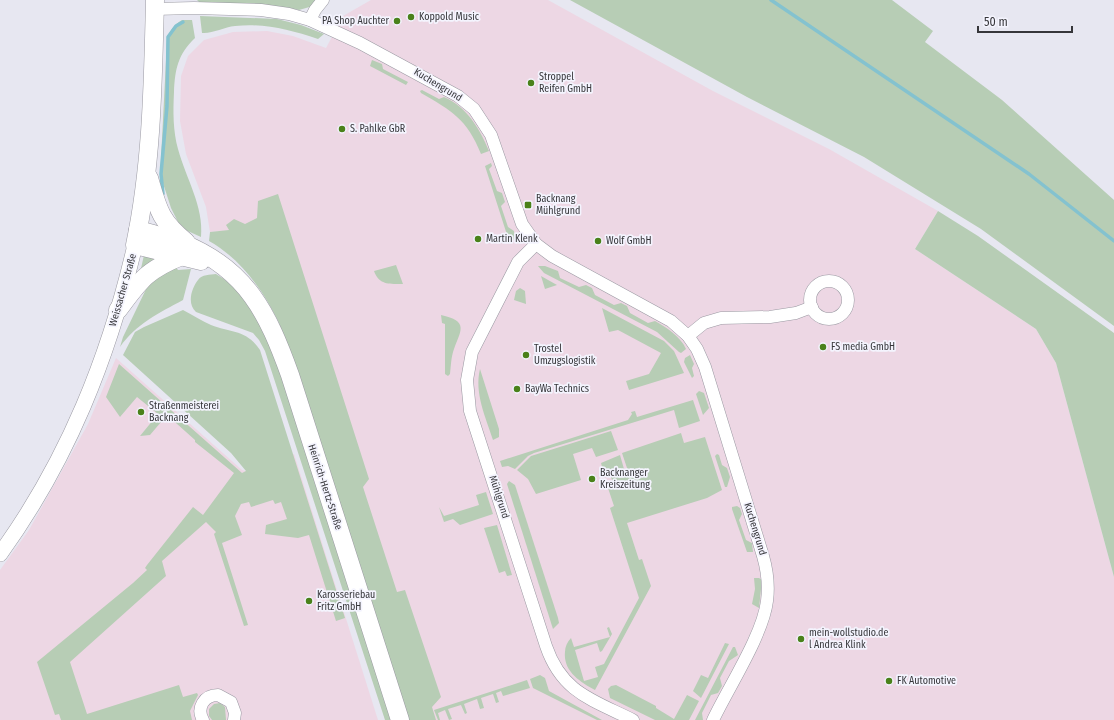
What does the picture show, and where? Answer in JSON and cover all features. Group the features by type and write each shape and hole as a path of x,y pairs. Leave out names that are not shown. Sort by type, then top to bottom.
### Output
{"main road":[{"name":"Weissacher Straße","path":"137,237 148,172 152,120 154,5"},
{"path":"148,172 156,205 166,223 186,242 206,254"},
{"name":"Heinrich-Hertz-Straße","path":"137,237 182,243 206,254 225,267 240,280 263,312 281,351 400,720"},
{"name":"Heinrich-Hertz-Straße","path":"137,237 182,256 225,267"},
{"path":"118,310 137,285 154,269 182,256"}],"street":[{"path":"310,20 315,10 323,0"},
{"name":"Kuchengrund","path":"154,5 261,10 289,14 310,20 407,66 458,96 474,109 491,135 522,224 536,244 552,256 671,321 688,336 697,349 705,367 763,556 768,582 767,602 757,632 712,720"},
{"name":"Weissacher Straße","path":"0,554 31,508 63,453 96,377 118,310 137,237"},
{"name":"Mühlgrund","path":"536,244 518,262 472,352 467,380 470,411 546,646 555,669 577,692 634,720"},
{"path":"688,336 704,324 721,318 770,317 796,313 812,307"},
{"path":"203,720 200,711 202,704 206,698 218,695 231,702 235,712 234,720"}],"shaded area":[{"path":"371,0 548,0 713,91 829,149 938,211 915,249 1036,329 1056,363 1114,577 1114,720 422,720 265,228 210,232 206,207 186,154 180,121 181,76 188,56 204,40 233,32 267,31 293,36 326,48 343,16"},
{"path":"116,358 242,470 246,471 294,454 378,720 0,720 0,570 29,530 88,424"}],"green space":[{"path":"197,0 317,0 313,6 299,10 274,6 199,2"},
{"path":"570,0 892,0 933,31 925,42 1002,100 1114,200 1114,326 981,229 864,157 747,97"},
{"path":"200,16 277,19 301,25 324,34 318,39 268,26 246,25 202,33"},
{"path":"182,20 192,20 195,38 189,44 178,62 174,84 174,128 181,160 194,193 200,214 201,237 181,228 171,208 162,180 160,179 167,40 172,28"},
{"path":"372,60 382,64 383,69 408,82 406,85 370,66"},
{"path":"422,90 439,99 444,97 452,101 466,113 477,127 489,151 481,154 476,142 464,124 450,111 421,93 420,91"},
{"path":"491,163 492,166 489,169 497,191 502,193 505,202 501,206 508,227 514,231 515,240 508,238 485,166"},
{"path":"278,194 369,479 363,487 397,592 405,590 441,697 432,707 436,720 409,720 279,323 266,299 250,276 221,248 209,241 210,232 229,230 226,225 234,219 245,224 257,218 258,201"},
{"path":"938,211 978,236 1114,333 1114,577 1056,363 1036,329 915,249"},
{"path":"144,255 159,258 140,273"},
{"path":"396,265 403,284 385,283 376,276 374,271"},
{"path":"538,266 545,266 558,271 560,278 579,287 586,285 592,288 595,295 614,305 621,303 627,306 630,313 648,323 655,321 677,336 686,349 681,353 679,352 657,332 544,273"},
{"path":"176,267 178,270 191,269 183,300 141,325 120,347 123,337 149,283"},
{"path":"216,274 241,294 271,337 395,720 385,720 265,351 253,333 196,312 193,309 191,296 193,288 198,280 204,276"},
{"path":"541,276 557,285 545,289"},
{"path":"520,288 525,291 526,304 514,300 516,291"},
{"path":"602,308 664,341 674,351 684,373 629,390 626,381 649,374 661,353 618,330 609,332"},
{"path":"183,310 218,328 244,335 255,343 260,350 345,618 336,621 309,535 298,538 265,534 266,525 287,519 281,502 275,504 273,500 251,507 249,502 241,504 235,516 242,535 222,543 248,625 244,626 214,534 216,532 206,522 162,561 166,576 70,662 87,714 179,685 183,697 197,693 198,695 190,711 192,720 61,720 59,714 55,715 37,662 147,570 145,568 147,565 193,507 203,515 234,473 195,442 195,440 167,415 150,435 140,436 158,414 137,397 120,417 106,397 119,364 242,473 246,471 231,453 123,355 135,332"},
{"path":"441,315 456,320 461,327 452,355 450,374 448,376 445,374 445,324 442,323"},
{"path":"690,355 694,364 692,368 694,376 692,378 684,362 685,358"},
{"path":"480,369 499,429 499,437 493,440 484,414 480,396"},
{"path":"699,391 704,393 709,408 703,415 696,394"},
{"path":"693,400 700,421 679,428 674,410 534,453 528,456 515,469 508,466 502,467 500,461 628,420 632,414 631,412 635,411 637,417"},
{"path":"611,431 618,450 596,457 592,448 573,454 581,480 536,494 528,479 517,470 531,456"},
{"path":"681,433 684,443 705,437 722,490 707,498 627,523 639,560 642,559 651,586 595,690 578,679 570,670 565,659 566,645 571,638 574,647 610,637 607,628 609,627 612,634 602,651 600,652 597,643 575,650 584,681 598,677 595,667 604,664 639,598 610,508 614,506 608,488 614,486 611,477 628,471 622,453"},
{"path":"717,454 719,455 722,465 727,468 730,477 727,487 725,487 715,456"},
{"path":"620,455 624,469 609,474 603,471 601,463"},
{"path":"509,481 515,485 558,618 559,623 553,629 507,484"},
{"path":"486,492 493,514 460,525 453,519 444,522 439,507 444,516 479,505 476,495"},
{"path":"737,506 740,508 742,514 739,520 746,540 752,543 753,552 747,552 732,509 732,507"},
{"path":"497,525 512,575 507,576 505,571 499,573 484,528"},
{"path":"754,578 759,578 762,580 759,608 752,604 755,589"},
{"path":"725,643 729,644 701,698 693,691 701,675 708,678"},
{"path":"733,647 735,647 738,655 729,661 720,678 722,686 718,693 711,695 702,713 703,720 695,720"},
{"path":"540,675 545,678 549,691 602,720 597,720 533,688 530,679"},
{"path":"527,680 530,688 503,696 501,691 496,693 499,702 496,703 493,694 481,698 484,708 480,709 477,699 464,704 467,713 465,714 461,705 448,709 452,719 449,720 445,710 438,713 440,720 438,720 434,710"},
{"path":"616,685 656,706 656,708 674,719 687,695 699,701 689,720 655,720 610,698 608,689 611,686"},
{"path":"220,703 225,707 226,720 212,720 209,716 209,709 214,704"}],"waterway":[{"path":"771,0 1029,174 1114,241"},
{"path":"163,194 161,174 167,106 168,37 176,26 183,22"}],"place":[{"name":"Koppold Music","path":"411,17"},
{"name":"PA Shop Auchter","path":"397,21"},
{"name":"Stroppel Reifen GmbH","path":"531,83"},
{"name":"S. Pahlke GbR","path":"342,129"},
{"name":"Backnang Mühlgrund","path":"528,205"},
{"name":"Martin Klenk","path":"478,239"},
{"name":"Wolf GmbH","path":"598,241"},
{"name":"FS media GmbH","path":"823,347"},
{"name":"Trostel Umzugslogistik","path":"526,355"},
{"name":"BayWa Technics","path":"517,389"},
{"name":"Straßenmeisterei Backnang","path":"141,412"},
{"name":"Backnanger Kreiszeitung","path":"592,479"},
{"name":"Karosseriebau Fritz GmbH","path":"309,601"},
{"name":"mein-wollstudio.de l Andrea Klink","path":"801,639"},
{"name":"FK Automotive","path":"889,681"}]}
